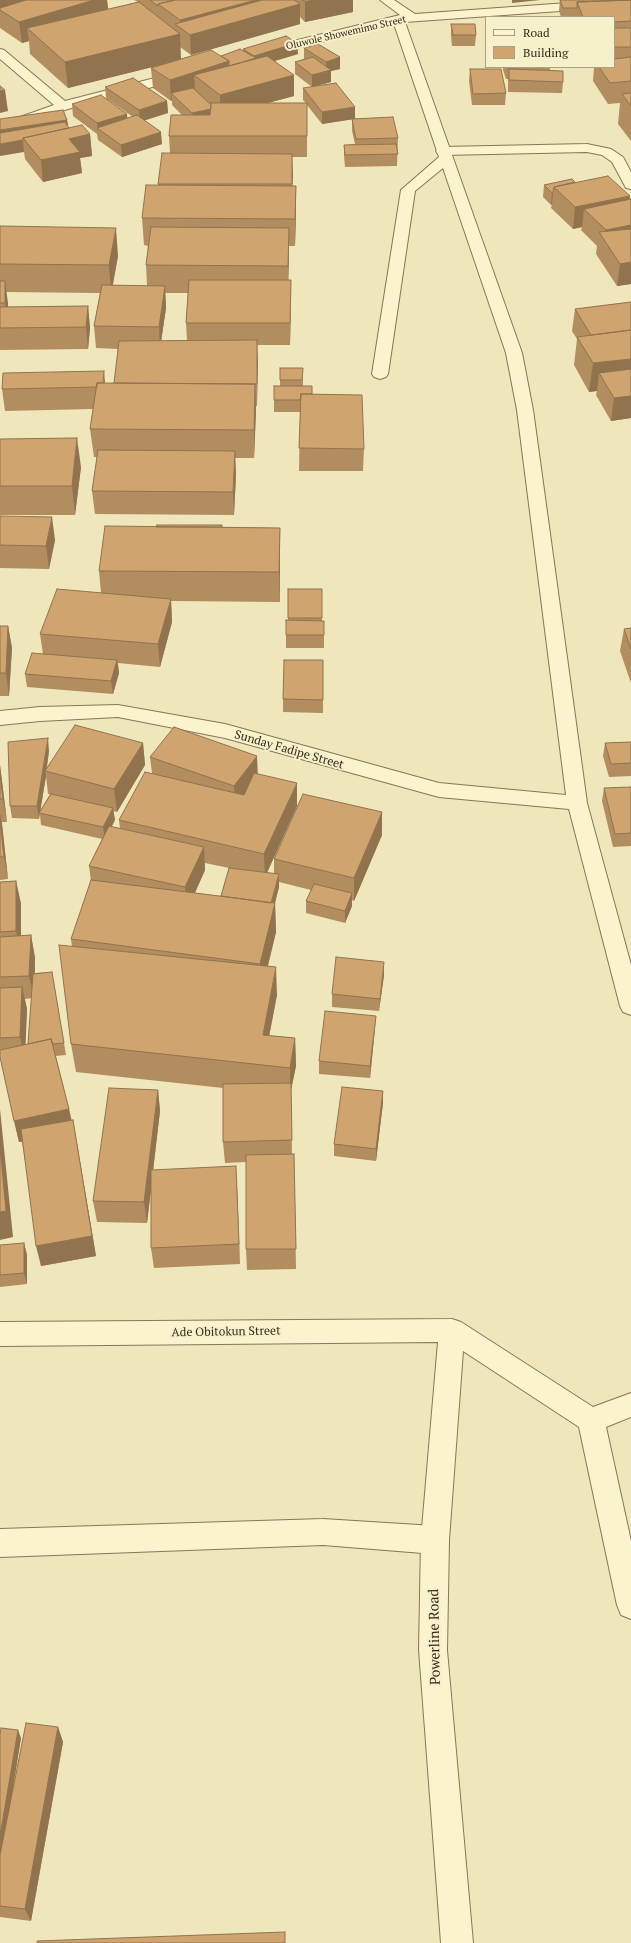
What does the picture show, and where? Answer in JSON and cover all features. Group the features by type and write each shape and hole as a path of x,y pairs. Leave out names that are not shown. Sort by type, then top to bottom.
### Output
{"street":[{"path":"386,0 404,18 445,154 514,353 525,410 577,803 631,1006"},
{"path":"490,0 501,11"},
{"name":"Oluwole Showemimo Street","path":"254,55 404,18 631,2"},
{"path":"0,53 63,106"},
{"path":"0,128 63,106 197,71"},
{"path":"380,374 408,190 445,154 587,148 606,152 618,160 631,185"},
{"name":"Sunday Fadipe Street","path":"0,718 40,714 118,711 225,732 439,790 577,803"},
{"path":"452,1330 591,1420 631,1605"},
{"name":"Ade Obitokun Street","path":"0,1334 452,1330"},
{"name":"Powerline Road","path":"452,1330 435,1540 432,1650 457,1943"},
{"path":"591,1420 631,1404"},
{"path":"0,1543 323,1532 435,1540"}],"building":[{"path":"26,0 94,0 19,22 0,10 0,8"},
{"path":"150,0 175,0 158,4 158,6"},
{"path":"175,0 256,0 180,20 158,4"},
{"path":"262,0 294,0 300,4 190,35 175,24"},
{"path":"303,0 314,0 305,2"},
{"path":"560,0 631,0 577,2 577,8 563,8"},
{"path":"631,0 631,21 615,22 615,16 583,16 577,2"},
{"path":"139,2 180,34 65,62 27,28"},
{"path":"451,24 475,24 476,35 453,35"},
{"path":"615,28 631,28 631,47 615,47"},
{"path":"286,36 297,43 254,56 243,49"},
{"path":"318,44 340,57 326,62 304,48"},
{"path":"240,49 256,58 229,66 229,61 221,56"},
{"path":"211,50 229,61 170,80 151,68"},
{"path":"267,56 294,75 220,95 194,75"},
{"path":"313,57 331,70 312,75 295,62"},
{"path":"631,57 631,81 610,83 600,68 615,68 615,59"},
{"path":"470,69 501,69 506,93 473,94"},
{"path":"509,69 563,71 563,82 509,80"},
{"path":"133,78 167,101 139,110 105,87"},
{"path":"336,83 355,107 322,112 303,88"},
{"path":"0,86 5,90 0,91"},
{"path":"193,88 211,105 211,109 192,113 171,93"},
{"path":"631,93 631,106 622,94"},
{"path":"101,95 127,114 97,123 72,104"},
{"path":"211,103 307,103 307,136 169,136 171,115 210,115"},
{"path":"63,110 67,120 0,130 0,119"},
{"path":"137,115 161,132 121,145 97,128"},
{"path":"393,117 398,138 356,139 352,119"},
{"path":"65,122 69,128 23,138 23,140 0,144 0,133"},
{"path":"82,125 90,134 69,139 80,152 41,160 23,138"},
{"path":"396,144 398,154 345,155 344,145"},
{"path":"162,153 292,154 292,184 158,184"},
{"path":"608,176 630,196 575,207 554,187"},
{"path":"572,179 575,182 554,187 552,193 544,185"},
{"path":"146,185 296,186 295,219 142,218"},
{"path":"631,199 631,225 606,230 584,209"},
{"path":"0,226 116,228 109,265 0,264"},
{"path":"151,227 289,228 288,266 146,265"},
{"path":"631,229 631,262 620,264 599,232"},
{"path":"189,280 291,280 290,323 186,323"},
{"path":"0,281 5,281 5,303 0,303"},
{"path":"102,285 165,286 159,327 94,326"},
{"path":"631,302 631,330 591,335 575,309"},
{"path":"88,306 86,327 0,328 0,307"},
{"path":"631,330 631,359 593,363 577,337"},
{"path":"257,340 257,384 114,383 119,341"},
{"path":"280,368 303,368 302,380 280,380"},
{"path":"631,369 631,396 614,398 599,373"},
{"path":"104,371 103,383 97,383 97,387 2,389 3,373"},
{"path":"97,383 255,384 254,430 90,429"},
{"path":"274,386 312,386 312,394 301,394 300,400 274,400"},
{"path":"301,394 362,395 364,449 299,448"},
{"path":"77,438 72,486 0,486 0,439"},
{"path":"98,450 235,451 233,492 92,491"},
{"path":"0,516 52,517 46,546 0,545"},
{"path":"157,525 222,525 222,527 156,527"},
{"path":"105,526 280,528 279,572 99,571"},
{"path":"57,589 171,599 158,644 40,634"},
{"path":"288,589 322,589 322,618 288,618"},
{"path":"286,620 324,621 324,635 286,635"},
{"path":"0,626 8,626 6,673 0,673"},
{"path":"631,628 631,649 624,629"},
{"path":"32,653 117,660 111,681 25,674"},
{"path":"284,660 323,660 323,700 283,699"},
{"path":"75,725 143,743 114,789 45,771"},
{"path":"174,727 257,756 234,786 150,757"},
{"path":"48,738 37,806 10,806 8,742"},
{"path":"631,742 631,763 611,764 605,743"},
{"path":"145,772 244,795 254,773 297,783 264,854 119,820"},
{"path":"0,775 3,799 0,799"},
{"path":"631,787 631,833 615,834 604,788"},
{"path":"51,794 113,808 103,827 39,813"},
{"path":"303,794 382,812 354,878 274,859"},
{"path":"0,821 4,857 0,857"},
{"path":"109,826 204,847 185,887 89,866"},
{"path":"229,868 279,874 271,903 221,896"},
{"path":"91,880 275,903 260,964 71,939"},
{"path":"16,881 16,931 0,932 0,882"},
{"path":"314,884 352,893 345,911 306,901"},
{"path":"31,935 29,976 0,977 0,937"},
{"path":"59,945 276,967 263,1035 295,1038 290,1068 71,1044"},
{"path":"336,957 384,962 380,999 332,994"},
{"path":"52,972 64,1043 53,1044 51,1039 28,1044 33,974"},
{"path":"22,987 20,1037 0,1038 0,988"},
{"path":"325,1011 376,1016 370,1066 319,1061"},
{"path":"51,1039 69,1109 14,1121 0,1057 0,1050"},
{"path":"291,1083 292,1140 223,1142 223,1084"},
{"path":"342,1087 383,1091 376,1149 334,1144"},
{"path":"109,1088 158,1090 144,1202 93,1201"},
{"path":"73,1120 92,1236 36,1246 21,1129"},
{"path":"0,1146 6,1211 0,1212"},
{"path":"294,1154 296,1249 246,1249 246,1155"},
{"path":"236,1166 239,1244 151,1248 151,1170"},
{"path":"24,1243 24,1273 0,1275 0,1245"},
{"path":"26,1723 58,1727 25,1909 0,1906 0,1855"},
{"path":"1,1728 18,1730 0,1836 0,1734"},
{"path":"285,1932 285,1943 37,1943 37,1941"}]}
